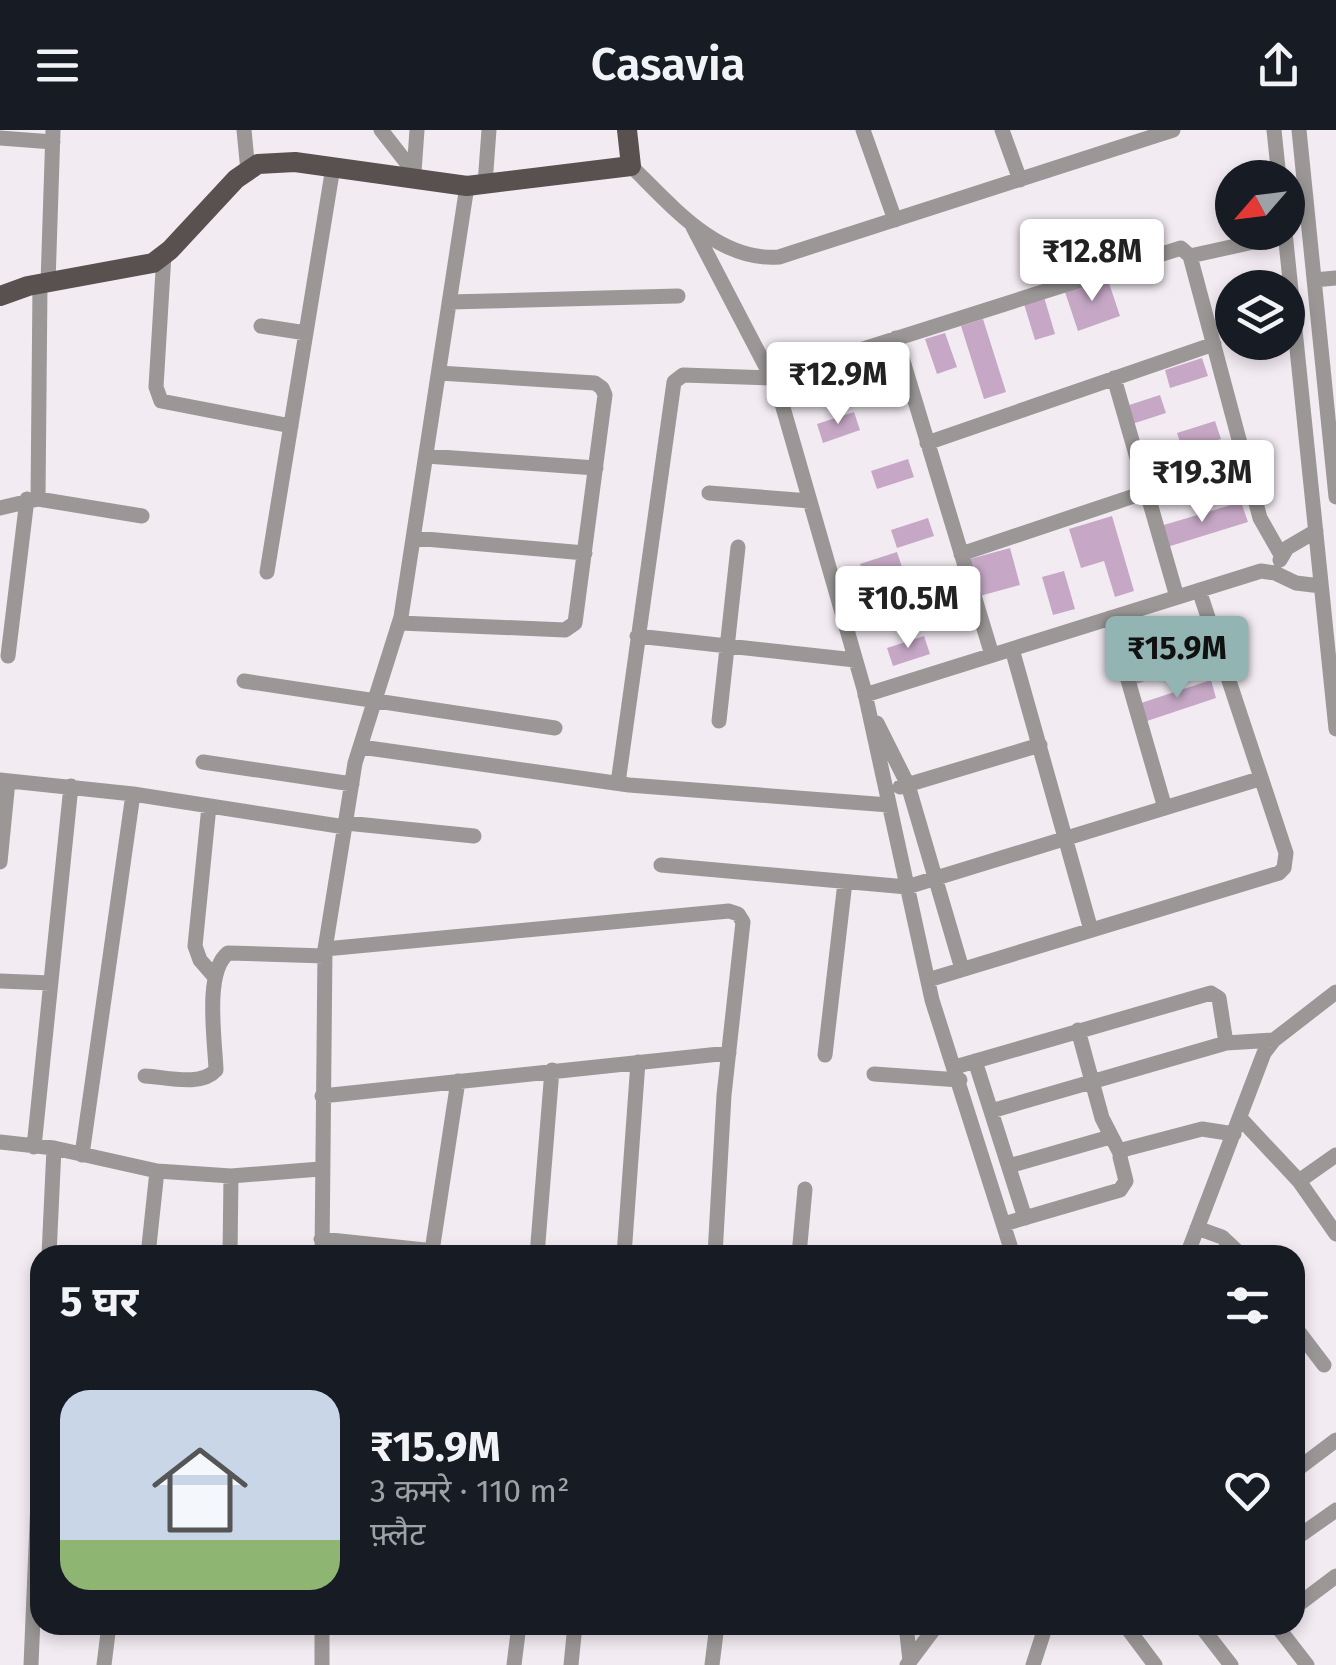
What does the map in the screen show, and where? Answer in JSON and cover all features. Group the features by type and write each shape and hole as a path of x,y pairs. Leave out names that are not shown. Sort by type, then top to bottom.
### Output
{"main road":[{"path":"0,296 44,283 154,262 236,179 258,164 295,162 476,185 631,166 627,130"}],"street":[{"path":"244,130 248,171"},
{"path":"382,130 417,176"},
{"path":"417,130 417,176"},
{"path":"321,1245 325,952 352,784 400,622 449,302 490,130"},
{"path":"863,130 895,220"},
{"path":"1002,130 1020,180"},
{"path":"631,166 693,227 750,256 780,257 1173,130"},
{"path":"1274,130 1277,160"},
{"path":"1299,130 1336,496"},
{"path":"0,138 53,136 32,500 8,656"},
{"path":"267,572 333,167"},
{"path":"693,227 772,378 866,698 928,980 1010,1245"},
{"path":"618,783 674,382 689,373 772,378 1181,248 1190,256 1260,518 1281,555"},
{"path":"1190,256 1216,250"},
{"path":"1287,250 1336,729"},
{"path":"164,254 156,386 161,400 291,426"},
{"path":"1314,280 1336,278"},
{"path":"449,302 678,296"},
{"path":"261,326 306,333"},
{"path":"896,338 992,655"},
{"path":"928,443 1214,344"},
{"path":"400,622 571,628 575,623 605,395 594,383 439,373"},
{"path":"1114,378 1176,597"},
{"path":"426,456 596,468"},
{"path":"961,554 1146,492"},
{"path":"709,493 810,501"},
{"path":"0,508 32,500 142,516"},
{"path":"1275,573 1287,548 1316,531"},
{"path":"414,538 585,554"},
{"path":"719,721 738,547"},
{"path":"866,698 1261,571 1296,583 1322,586"},
{"path":"928,980 1284,868 1286,854 1199,590"},
{"path":"1110,618 1165,808"},
{"path":"637,636 855,660"},
{"path":"1012,649 1091,930"},
{"path":"244,680 554,728"},
{"path":"866,698 908,785 962,969"},
{"path":"361,746 618,783 888,798 908,785 1040,746"},
{"path":"203,762 352,784"},
{"path":"660,864 908,888 1259,778"},
{"path":"0,862 4,781 71,786 345,825 474,836"},
{"path":"34,1147 71,786"},
{"path":"82,1155 133,794"},
{"path":"209,806 195,946 200,960 214,976"},
{"path":"826,1055 845,882"},
{"path":"145,1076 200,1080 216,1070 214,976 228,953 325,952 738,914 743,922 716,1245"},
{"path":"0,981 51,983"},
{"path":"1191,1245 1264,1054 1274,1040 1336,992"},
{"path":"874,1074 958,1074 975,1061 1211,993 1219,998 1226,1043"},
{"path":"1004,1224 1120,1190 1126,1181 1120,1152 1102,1118 1078,1030"},
{"path":"991,1112 1226,1043 1274,1040"},
{"path":"322,1096 729,1052"},
{"path":"975,1061 1026,1218"},
{"path":"625,1245 638,1062"},
{"path":"537,1245 552,1070"},
{"path":"433,1245 458,1081"},
{"path":"1240,1118 1298,1181 1336,1234"},
{"path":"1120,1152 1194,1130 1234,1134"},
{"path":"1009,1166 1110,1137"},
{"path":"0,1142 54,1148 156,1171 231,1176 320,1169"},
{"path":"49,1245 54,1148"},
{"path":"1298,1181 1336,1154"},
{"path":"149,1245 156,1171"},
{"path":"230,1245 231,1176"},
{"path":"800,1245 805,1189"},
{"path":"1197,1228 1222,1236 1231,1245"},
{"path":"1305,1340 1324,1365"},
{"path":"1305,1463 1336,1440"},
{"path":"1305,1532 1336,1510"},
{"path":"1305,1600 1336,1576"},
{"path":"31,1665 32,1635"},
{"path":"104,1665 107,1635"},
{"path":"322,1635 322,1665"},
{"path":"514,1665 518,1635"},
{"path":"571,1665 574,1635"},
{"path":"712,1665 716,1635"},
{"path":"907,1635 908,1663"},
{"path":"908,1663 929,1635"},
{"path":"1033,1665 1043,1635"},
{"path":"1132,1635 1155,1665"},
{"path":"1208,1635 1231,1665"},
{"path":"1284,1635 1306,1665"}],"building":[{"path":"1107,277 1120,316 1078,331 1065,292"},
{"path":"1044,297 1055,334 1035,340 1024,304"},
{"path":"983,319 1006,392 984,399 961,326"},
{"path":"945,333 957,367 937,374 925,339"},
{"path":"1202,358 1208,376 1170,388 1165,370"},
{"path":"830,366 837,389 810,398 803,374"},
{"path":"886,376 892,394 854,406 849,388"},
{"path":"1160,395 1166,413 1129,425 1123,407"},
{"path":"854,412 860,430 823,443 817,424"},
{"path":"1215,421 1221,439 1183,451 1177,433"},
{"path":"908,459 914,477 877,489 871,471"},
{"path":"1188,476 1194,494 1156,506 1150,488"},
{"path":"1241,502 1248,522 1164,548 1157,527"},
{"path":"1112,516 1134,591 1115,597 1104,561 1081,568 1069,529"},
{"path":"928,518 934,536 897,548 891,530"},
{"path":"1010,548 1020,585 976,597 966,560"},
{"path":"897,552 903,570 866,582 860,564"},
{"path":"1064,571 1075,609 1053,615 1042,577"},
{"path":"1152,617 1158,635 1120,647 1114,629"},
{"path":"924,636 930,654 893,666 887,648"},
{"path":"1199,644 1205,661 1133,685 1127,667"},
{"path":"1211,680 1216,698 1144,722 1138,704"}]}
